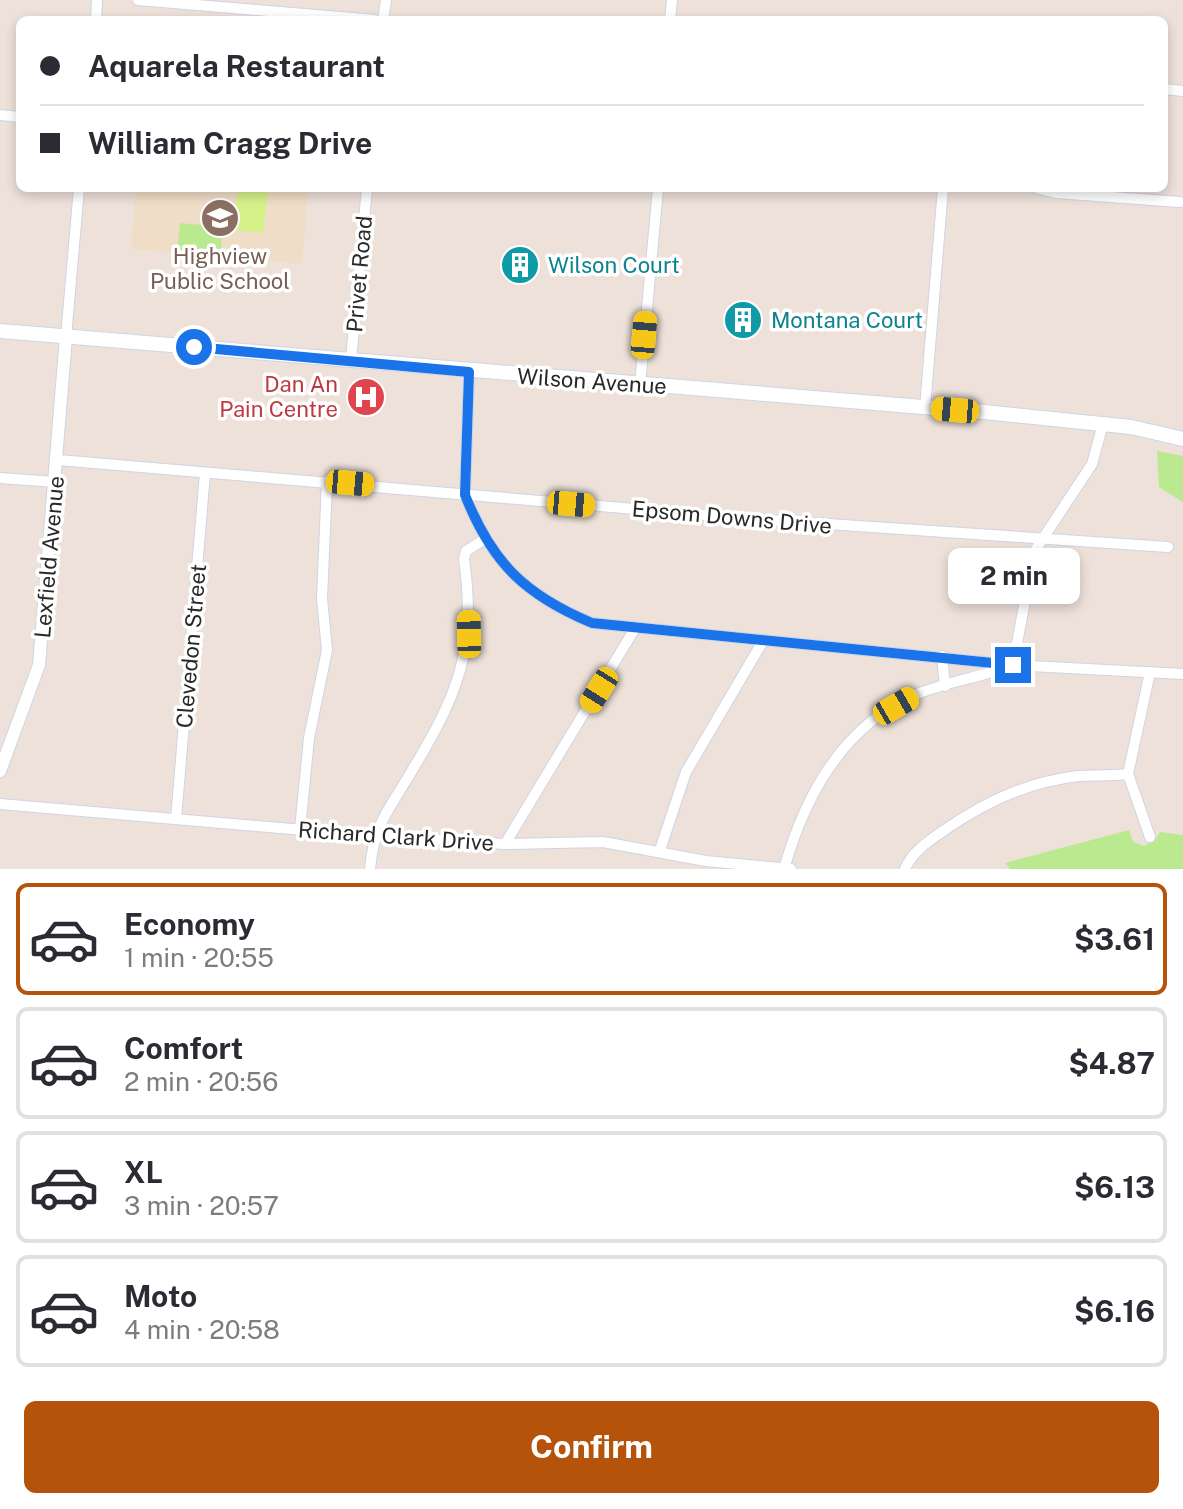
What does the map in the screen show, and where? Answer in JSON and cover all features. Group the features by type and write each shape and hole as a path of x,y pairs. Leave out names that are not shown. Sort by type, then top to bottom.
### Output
{"main road":[{"name":"Wilson Avenue","path":"0,331 1103,424 1183,439"}],"street":[{"path":"138,0 328,16"},
{"path":"66,337 79,192"},
{"name":"Privet Road","path":"351,360 367,192"},
{"path":"640,385 658,192"},
{"path":"925,408 943,192"},
{"path":"1052,192 1180,202"},
{"name":"Lexfield Avenue","path":"0,771 39,665 66,337"},
{"path":"469,372 465,495 485,539 509,572 540,599 592,623 634,630 942,656 1013,665 1183,674"},
{"path":"1013,665 1031,568 1041,541 1092,464 1103,424"},
{"name":"Epsom Downs Drive","path":"58,460 1041,541 1168,547"},
{"name":"Clevedon Street","path":"176,819 205,473"},
{"path":"0,478 55,482"},
{"path":"300,829 309,738 326,662 322,599 327,481"},
{"path":"370,869 373,836 456,691 469,634 464,559 466,551 485,539"},
{"path":"505,844 634,630"},
{"path":"660,850 686,772 763,641"},
{"path":"942,656 945,686"},
{"path":"784,869 797,825 825,769 850,741 913,696 1013,665"},
{"path":"1150,672 1128,774 1150,837"},
{"path":"905,869 909,860 928,842 969,812 999,797 1047,782 1128,774"},
{"name":"Richard Clark Drive","path":"0,804 373,836 505,844 603,842 660,850 706,861 791,869"}],"shaded area":[{"name":"Highview Public School","path":"136,192 308,192 302,264 131,249"}],"green space":[{"path":"238,192 268,192 263,233 234,230"},
{"path":"180,223 223,227 220,255 177,250"},
{"path":"1157,451 1183,456 1183,502 1159,487"},
{"path":"1129,830 1133,842 1144,846 1155,840 1160,832 1183,835 1183,869 1010,869 1005,863"}],"place":[{"name":"Highview Public School","path":"220,218"},
{"name":"Wilson Court","path":"520,265"},
{"name":"Montana Court","path":"743,320"},
{"name":"Dan An Pain Centre","path":"366,397"}],"route":[{"path":"194,347 469,372 465,495 485,539 509,572 540,599 592,623 634,630 1013,665"}]}
